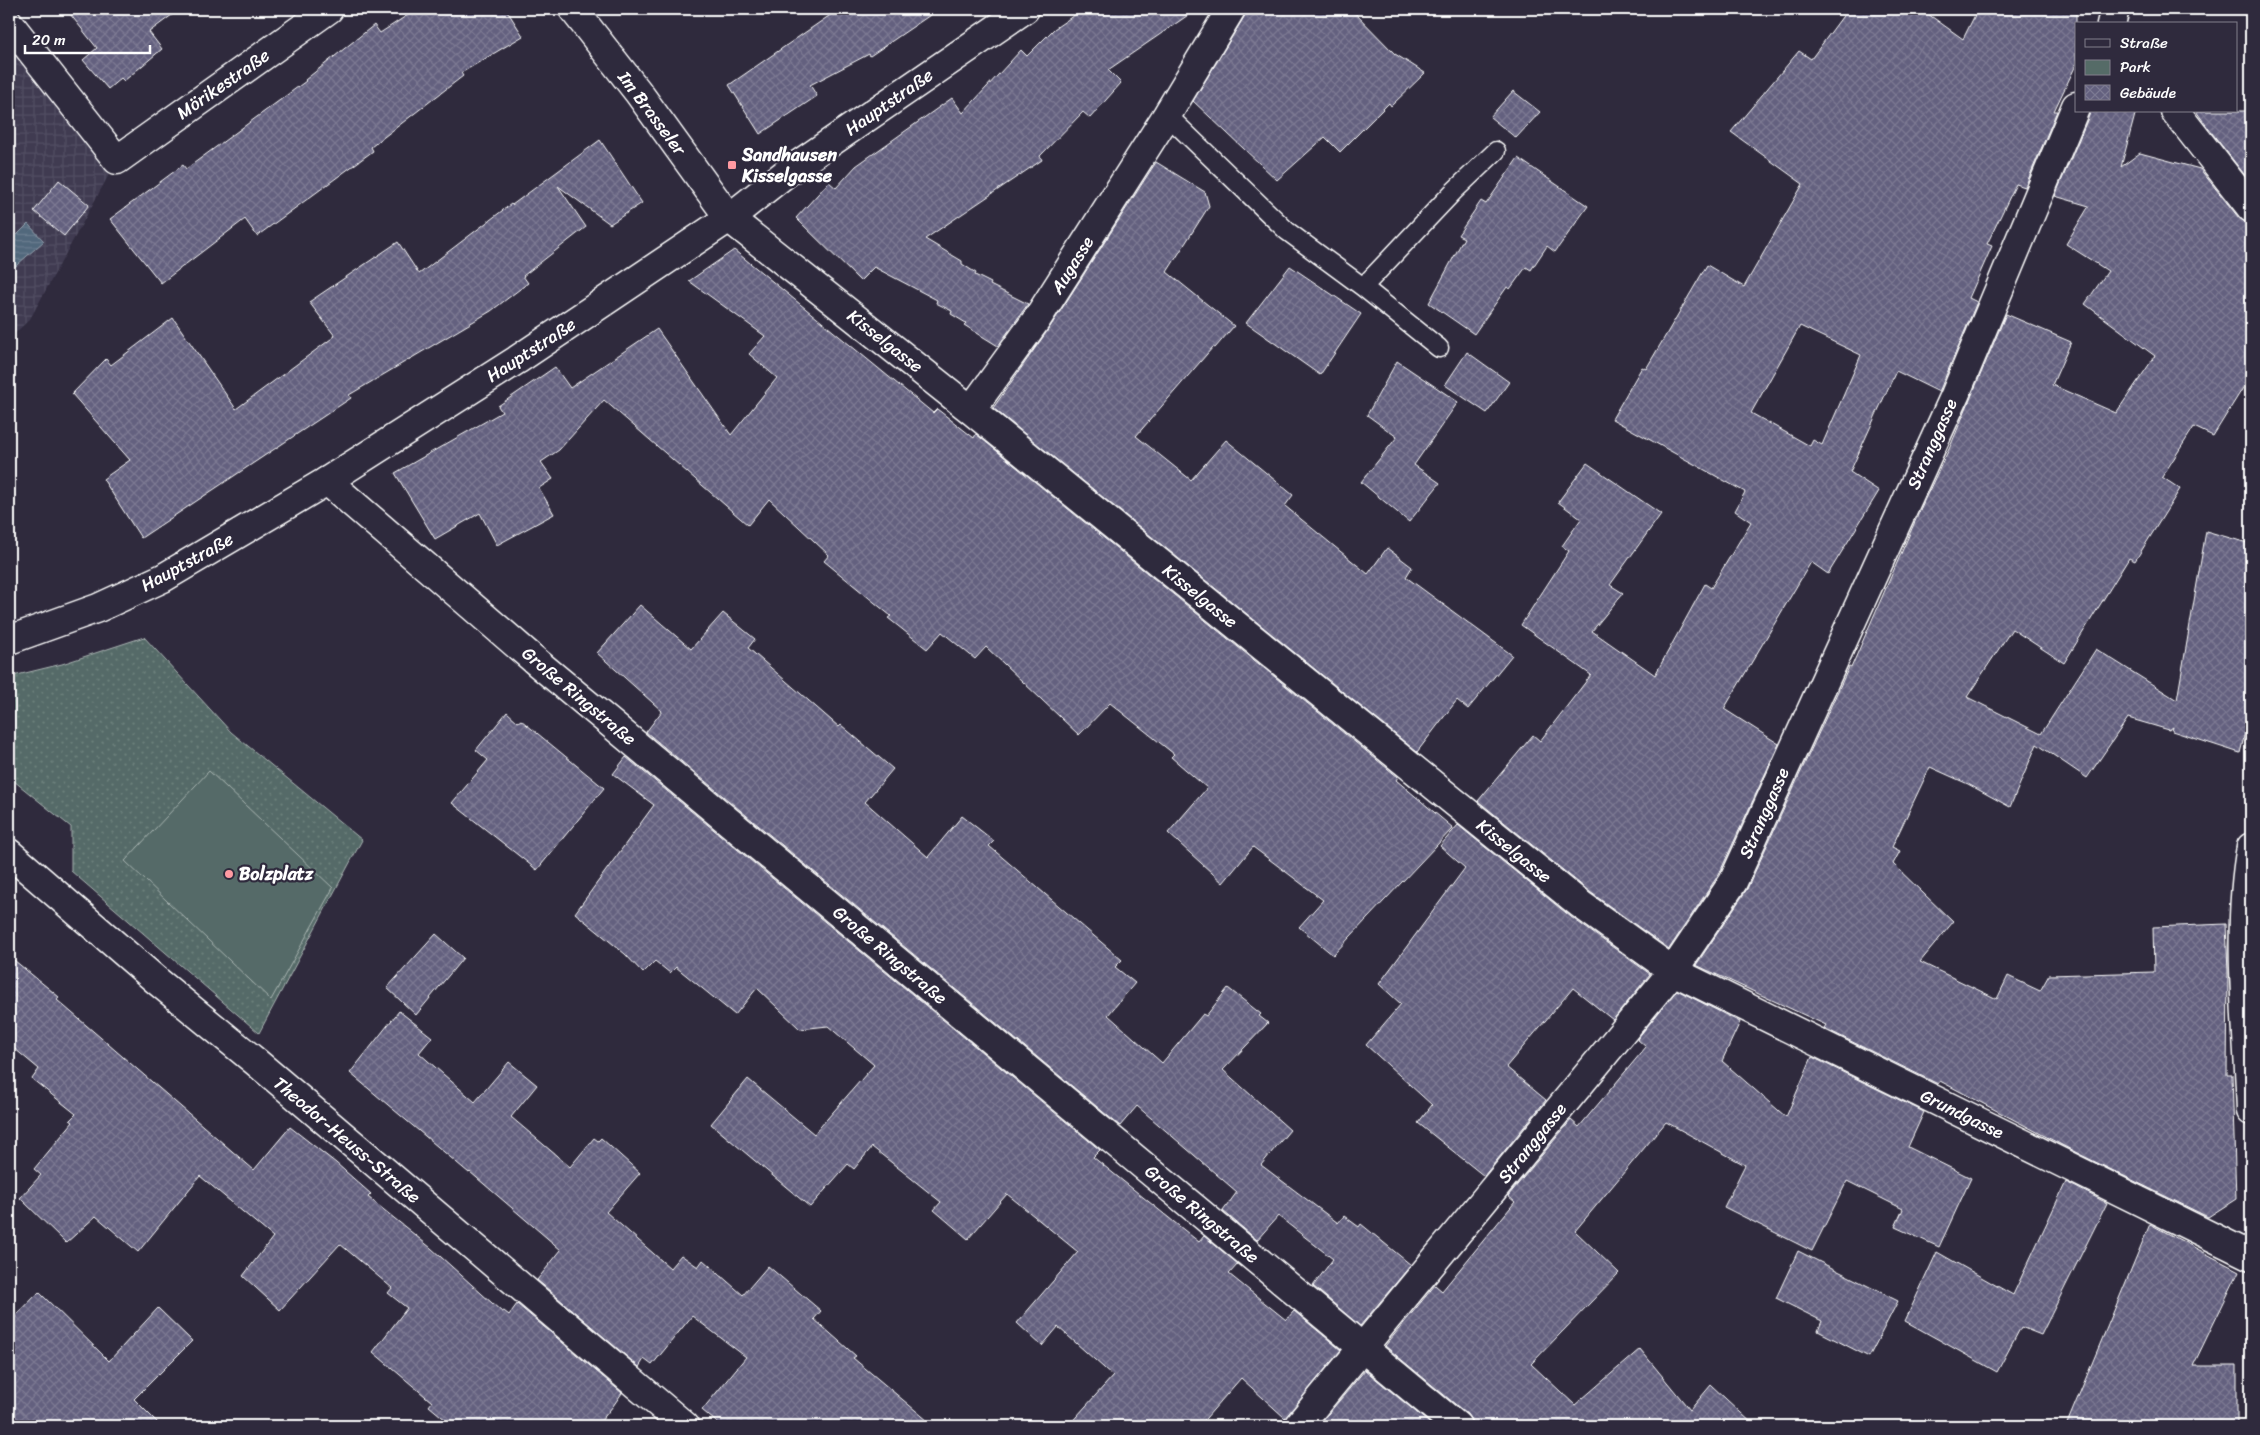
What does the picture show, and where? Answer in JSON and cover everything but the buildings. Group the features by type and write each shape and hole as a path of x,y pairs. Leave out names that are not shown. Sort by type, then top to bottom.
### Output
{"street":[{"name":"Mörikestraße","path":"9,23 117,160 329,9"},
{"name":"Im Brasseler","path":"573,9 638,92 729,218"},
{"name":"Hauptstraße","path":"9,640 98,608 163,578 327,481 517,360 729,218 786,173 1025,9"},
{"name":"Augasse","path":"970,410 1037,319 1167,115 1231,9"},
{"path":"2112,22 2115,9"},
{"name":"Stranggasse","path":"1298,1426 1673,971 1733,882 1955,395 2075,108"},
{"path":"2176,112 2251,208"},
{"name":"Kisselgasse","path":"729,218 970,410 1580,904 1673,971"},
{"name":"Große Ringstraße","path":"327,481 539,664 1456,1426"},
{"path":"2251,847 2246,874 2251,1111"},
{"name":"Theodor-Heuss-Straße","path":"9,853 156,980 685,1426"},
{"name":"Grundgasse","path":"1673,971 2251,1256"}],"lane":[{"path":"1167,115 1288,231 1363,287 1439,348"},
{"path":"1363,287 1453,192 1496,151"}],"shaded area":[{"path":"9,23 117,160 30,319 9,339"}],"green space":[{"path":"144,637 231,732 362,840 259,1033 71,871 71,827 9,777 9,677 62,664"},
{"name":"Bolzplatz","path":"209,771 333,888 271,1000 125,861"}],"water":[{"path":"28,224 44,241 9,272 9,243"}],"place":[{"name":"Sandhausen Kisselgasse","path":"732,165"},
{"name":"Bolzplatz","path":"229,874"}]}
